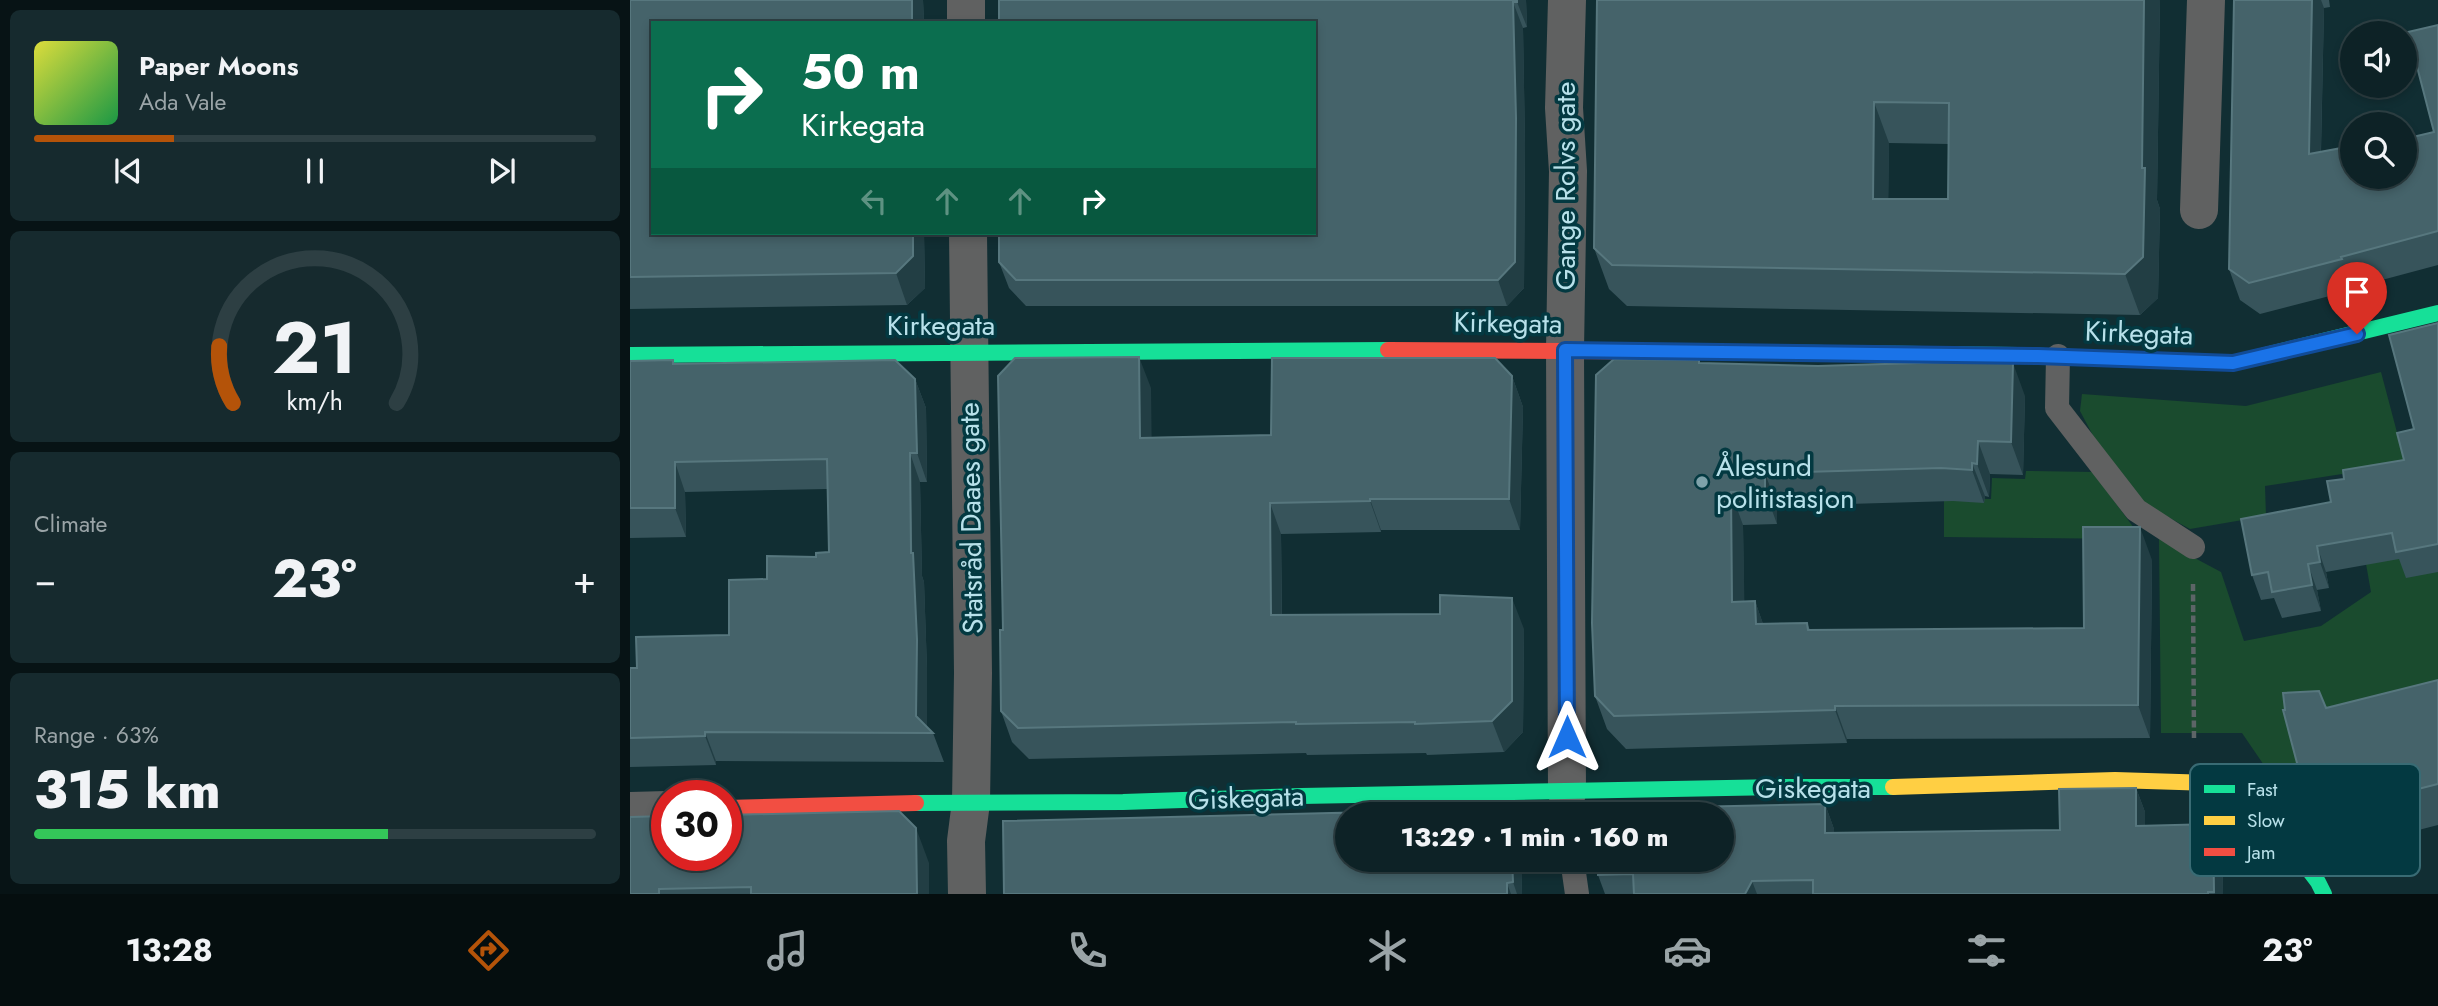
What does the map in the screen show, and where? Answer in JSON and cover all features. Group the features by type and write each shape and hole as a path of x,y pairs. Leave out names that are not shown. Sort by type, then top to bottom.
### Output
{"street":[{"path":"966,0 966,21"},
{"name":"Gange Rolvs gate","path":"1567,0 1564,108 1568,171 1565,350 1567,802"},
{"path":"2199,210 2206,0"},
{"name":"Statsråd Daaes gate","path":"968,235 973,673 971,802"},
{"name":"Kirkegata","path":"630,355 970,351 1565,350 2058,356 2233,363 2438,313"},
{"name":"Giskegata","path":"1580,802 1782,787 1875,788 2115,780 2190,782"},
{"name":"Giskegata","path":"742,808 971,802 1124,802 1301,796 1529,802"},
{"path":"967,894 966,841 971,802"},
{"path":"630,811 651,810"}],"lane":[{"path":"2058,356 2057,408 2136,510 2193,547"},
{"path":"1574,872 1577,894"}],"path":[{"path":"2193,547 2194,764"}],"green space":[{"path":"2381,372 2408,474 2356,487 2342,474 2265,486 2266,516 2190,529 2144,504 2098,445 2080,411 2082,394 2246,406"},
{"path":"2026,471 2093,472 2142,539 1944,537 1944,498 1991,499 1992,478 2025,479"},
{"path":"2438,537 2438,714 2348,764 2263,764 2242,733 2161,733 2159,539 2221,572 2244,641 2321,626 2371,592 2366,564"}],"building":[{"path":"630,0 912,0 912,21 651,21 651,235 913,235 913,256 896,273 630,277"},
{"path":"999,0 1517,0 1513,2 1516,118 1515,262 1498,280 1016,280 999,262 999,235 1316,235 1316,21 999,21"},
{"path":"1597,0 2144,0 2143,257 2125,274 1612,265 1594,248","holes":["1874,102 1949,103 1948,199 1873,199"]},
{"path":"2234,0 2312,0 2309,154 2340,148 2340,189 2417,189 2417,136 2434,132 2417,67 2417,30 2438,25 2438,231 2249,283 2229,269"},
{"path":"2438,323 2438,544 2396,552 2392,533 2317,546 2320,562 2308,564 2312,585 2272,592 2268,572 2252,575 2241,519 2331,502 2327,481 2344,479 2343,470 2404,460 2397,433 2414,429 2389,335"},
{"path":"1139,357 1140,438 1271,435 1272,358 1495,358 1512,376 1509,499 1370,499 1270,503 1271,615 1440,614 1440,595 1512,598 1512,701 1492,721 1018,728 1001,711 1000,630 1003,630 998,376 1015,358"},
{"path":"1614,359 1818,366 2013,363 2011,442 1978,441 1977,464 1972,463 1972,470 1941,468 1765,473 1765,491 1731,492 1732,602 1755,601 1756,624 1807,623 1808,630 2084,628 2083,527 2140,527 2138,705 1835,706 1835,710 1614,716 1595,696 1592,623 1596,375"},
{"path":"673,360 673,364 895,360 915,379 917,453 910,453 911,553 917,640 916,716 933,733 705,732 705,736 630,738 630,668 637,668 636,637 729,635 729,580 767,579 767,556 816,557 816,553 829,552 827,459 675,462 675,508 630,508 630,361"},
{"path":"2438,680 2438,784 2420,789 2420,764 2297,764 2283,710 2283,693 2319,691 2326,708"},
{"path":"2136,788 2136,826 2190,825 2190,876 2214,876 2214,892 1813,894 1813,880 1752,881 1745,894 1634,894 1633,874 1598,875 1598,872 1734,872 1734,806 1825,804 1825,833 2060,830 2059,789"},
{"path":"899,811 916,828 917,894 751,894 751,887 659,889 659,894 630,894 630,817 651,816 651,871 742,871 742,815"},
{"path":"1335,813 1335,872 1513,872 1513,882 1507,883 1507,894 1004,894 1003,821"}],"traffic: fast":[{"path":"1720,352 2018,355 2233,363 2438,313"},
{"path":"630,355 1388,350"},
{"path":"916,803 1123,802 1301,796 1893,787"},
{"path":"2313,876 2324,894"}],"traffic: slow":[{"path":"1893,787 2115,780 2190,782"}],"traffic: jam":[{"path":"1388,350 1720,352"},
{"path":"742,808 916,803"}],"place":[{"name":"Ålesund politistasjon","path":"1702,482"}],"route":[{"path":"1567,737 1565,350 2038,356 2233,363 2357,334"}]}
